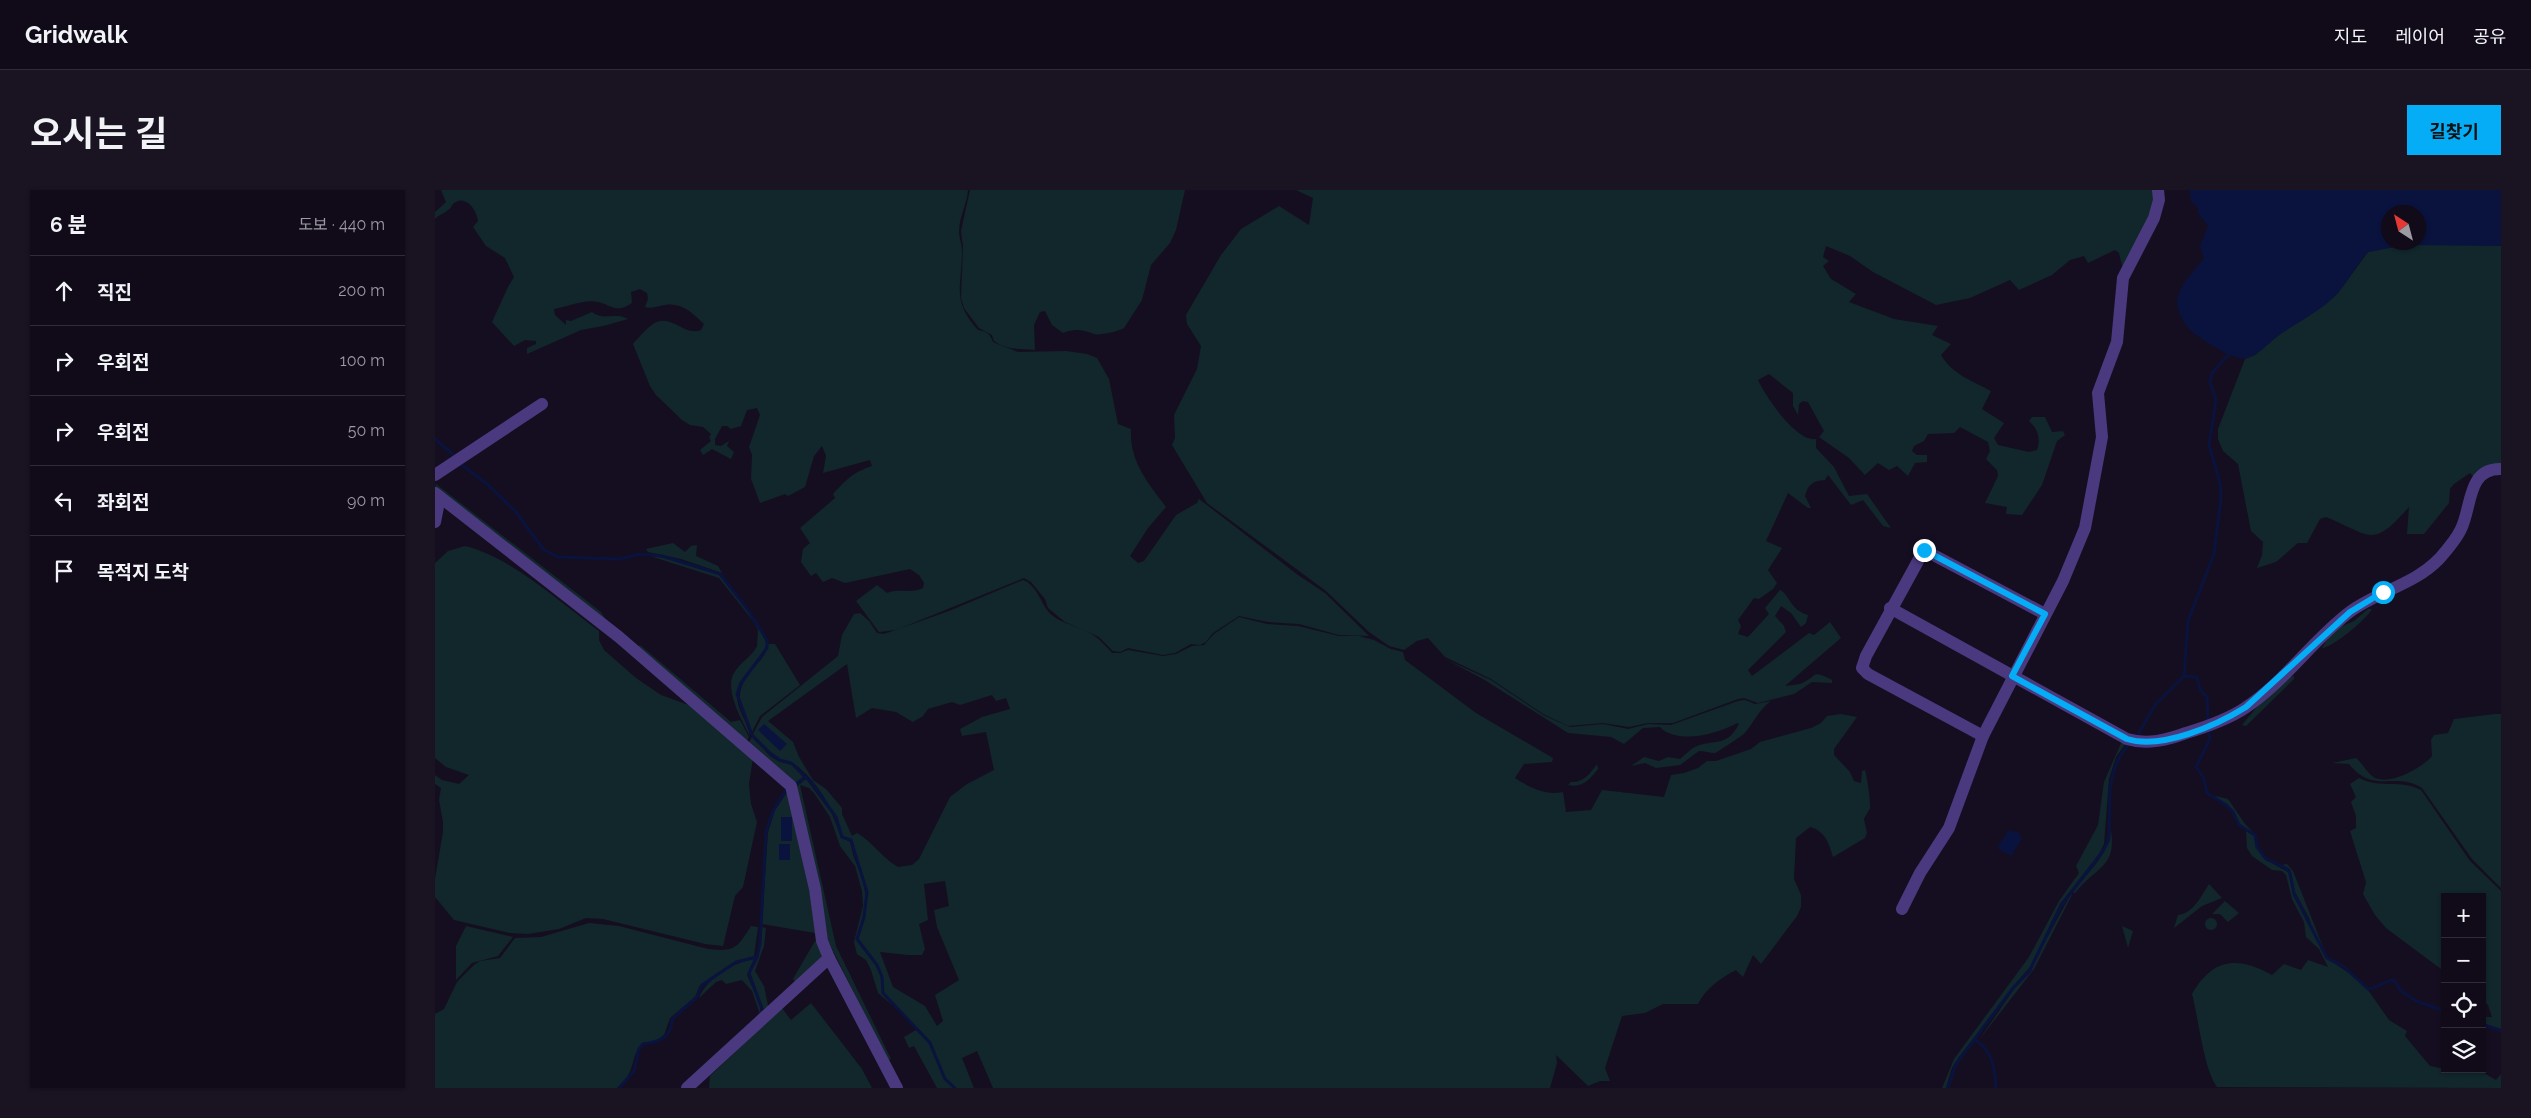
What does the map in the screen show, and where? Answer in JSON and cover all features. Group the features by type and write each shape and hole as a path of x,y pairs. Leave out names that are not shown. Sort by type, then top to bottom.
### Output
{"street":[{"path":"1902,908 1949,828 1983,736 2012,676 2063,581 2085,528 2102,437 2098,393 2117,342 2123,278 2155,218 2159,190"},
{"path":"435,475 541,404"},
{"path":"1890,608 2134,741 2165,739 2225,719 2260,696 2350,612 2383,592 2414,579 2426,571 2452,543 2462,528 2473,488 2483,473 2490,469 2501,469"},
{"path":"435,522 438,495"},
{"path":"438,495 619,637 791,786 815,889 822,941 897,1088"},
{"path":"1983,736 1868,674 1862,668 1890,608 1924,550 2045,614"},
{"path":"687,1088 829,958"}],"green space":[{"path":"441,190 968,190 959,232 962,251 960,293 964,310 978,330 988,333 993,342 1018,352 1066,351 1087,354 1097,358 1109,379 1118,424 1131,429 1131,441 1136,461 1146,480 1166,507 1148,528 1130,556 1138,563 1144,561 1176,515 1197,503 1199,499 1298,575 1325,593 1369,636 1339,635 1299,624 1268,622 1239,616 1213,633 1206,642 1200,645 1191,644 1175,653 1163,655 1128,648 1120,652 1113,651 1099,637 1065,622 1048,608 1045,599 1031,582 1024,578 896,630 879,632 856,601 877,585 887,593 914,591 923,588 924,583 919,575 910,569 845,583 832,578 823,582 816,573 811,576 801,562 803,549 810,543 800,528 835,498 833,494 846,480 859,471 872,466 870,460 823,473 826,456 822,446 814,456 805,487 788,496 785,494 760,503 751,479 752,455 749,447 760,415 757,408 747,410 741,426 731,429 727,426 722,426 715,439 715,445 721,446 729,441 727,446 734,452 731,459 712,449 703,455 700,450 711,441 709,437 711,434 703,427 690,425 682,420 656,395 650,386 633,344 648,328 660,321 672,322 695,331 701,330 704,324 686,309 677,305 645,307 648,299 647,293 640,289 631,292 632,303 621,308 614,308 593,301 554,309 555,315 566,325 566,320 571,321 592,312 600,316 618,316 628,319 581,330 527,354 527,348 536,344 536,341 525,340 514,346 492,322 514,277 505,258 486,246 473,227 478,221 470,204 462,200 457,201 449,210 435,219 435,212 446,202"},
{"path":"970,190 1185,190 1176,230 1170,243 1151,265 1142,300 1124,328 1100,334 1079,330 1063,333 1052,325 1045,311 1040,312 1034,325 1035,350 1009,348 999,344 994,341 992,335 979,328 964,308 961,298 963,247 961,231"},
{"path":"1296,190 2156,190 2153,214 2123,270 2119,253 2115,250 2088,263 2084,256 2070,260 2052,275 2019,290 2010,280 1970,298 1936,305 1873,272 1850,256 1826,246 1823,257 1829,261 1823,266 1831,279 1856,294 1849,302 1894,319 1938,326 1932,335 1951,344 1941,355 1946,362 1963,376 1991,391 1982,409 2004,423 1994,438 1998,445 2029,452 2037,450 2038,434 2035,427 2029,421 2032,417 2045,417 2052,432 2063,431 2065,435 2057,441 2042,485 2022,515 2006,514 2007,507 1985,503 1998,476 1997,470 1986,459 1990,451 1988,442 1960,427 1954,433 1928,434 1924,441 1914,446 1912,451 1917,455 1927,455 1927,462 1915,463 1908,476 1897,466 1889,470 1878,463 1865,475 1849,458 1819,437 1824,431 1808,402 1803,401 1799,404 1798,415 1793,406 1793,393 1769,374 1758,380 1782,417 1800,433 1808,438 1816,439 1816,448 1834,467 1849,496 1867,494 1891,528 1883,526 1863,500 1851,505 1828,475 1825,480 1814,482 1809,486 1805,496 1811,508 1808,508 1788,493 1766,541 1782,548 1768,570 1777,583 1773,589 1759,599 1754,598 1738,620 1741,626 1738,634 1748,637 1769,614 1765,608 1780,590 1797,609 1808,615 1806,623 1801,627 1791,613 1781,606 1775,616 1784,626 1786,632 1748,670 1752,676 1809,633 1814,635 1830,622 1841,638 1785,686 1800,684 1817,674 1832,680 1832,683 1812,682 1794,694 1758,703 1744,698 1738,699 1673,723 1648,723 1629,727 1603,723 1568,726 1543,714 1491,679 1445,657 1428,638 1417,641 1404,650 1389,646 1369,632 1326,591 1207,503 1172,445 1175,438 1174,415 1197,369 1201,346 1187,324 1186,315 1221,255 1241,229 1279,206 1309,225 1313,198"},
{"path":"2476,244 2501,246 2501,467 2475,478 2470,473 2454,484 2450,489 2449,503 2424,534 2407,534 2409,507 2387,529 2379,534 2371,535 2326,517 2320,519 2307,543 2298,543 2276,562 2257,568 2262,555 2263,542 2251,531 2238,464 2223,451 2218,439 2218,429 2245,359 2255,355 2280,334 2323,306 2337,294 2368,252 2381,249 2426,250 2426,245"},
{"path":"436,484 601,612 606,620 435,489"},
{"path":"673,543 685,552 691,546 697,545 696,556 718,566 722,573 681,559 648,552 646,549"},
{"path":"465,546 500,560 535,582 599,631 599,640 604,650 636,678 661,695 694,707 753,758 749,784 751,804 757,822 743,887 735,896 723,946 705,944 603,919 586,918 559,929 528,934 510,933 454,920 435,897 435,879 443,822 439,800 441,788 435,784 435,775 442,780 459,784 469,775 446,767 435,758 435,563 448,551"},
{"path":"650,556 685,563 719,575 760,630 766,644 765,651 742,679 737,692 738,703 750,736 735,705 731,680 739,666 757,646 758,630 754,622 719,578"},
{"path":"1023,580 1031,585 1051,614 1061,621 1092,634 1112,653 1128,650 1163,656 1176,654 1192,646 1204,645 1214,634 1239,617 1267,624 1298,626 1339,636 1359,636 1374,640 1391,649 1403,652 1405,660 1476,713 1553,758 1552,762 1524,764 1515,778 1544,792 1563,792 1566,812 1591,810 1602,790 1664,797 1671,775 1698,768 1707,761 1716,761 1751,749 1760,742 1811,728 1821,723 1827,716 1841,714 1857,717 1834,749 1834,755 1850,772 1854,781 1861,783 1862,771 1865,770 1870,805 1864,819 1867,833 1865,838 1833,857 1826,838 1819,831 1810,827 1796,838 1794,879 1801,895 1801,907 1797,916 1761,964 1753,955 1743,977 1736,970 1730,973 1710,988 1698,1004 1663,1004 1645,1013 1622,1016 1605,1068 1610,1081 1600,1081 1588,1086 1556,1055 1557,1063 1550,1088 993,1088 977,1051 962,1058 974,1088 956,1088 945,1079 931,1042 884,993 882,976 878,965 858,938 865,917 868,892 851,840 843,837 830,806 810,778 790,761 780,759 771,753 753,734 762,717 838,656 842,635 854,614 860,613 869,621 877,633 884,634 949,611","holes":["847,664 856,718 872,708 896,712 913,722 923,716 928,709 952,702 960,705 992,695 996,701 1006,698 1010,709 982,717 960,729 962,736 986,732 994,770 967,784 950,797 919,859 912,865 898,867 862,836 857,833 852,836 842,814 842,808 826,789 813,780 799,757 793,742 768,721","945,881 949,906 934,910 937,927 959,980 935,995 943,1021 937,1026 925,1006 893,987 880,952 922,955 925,949 919,924 928,920 924,884"]},
{"path":"2368,609 2372,609 2357,626 2327,647 2322,648 2333,630 2354,621"},
{"path":"768,644 775,644 800,685 760,716 752,732 743,712 740,697 741,690 749,674 767,650"},
{"path":"640,645 731,722 740,720 749,737 745,744 637,647"},
{"path":"1445,659 1491,680 1543,715 1570,727 1603,724 1628,729 1648,724 1671,725 1738,701 1745,700 1755,704 1771,701 1763,708 1744,734 1715,753 1699,751 1680,765 1656,768 1645,763 1631,766 1644,757 1659,761 1668,757 1680,759 1695,747 1724,740 1734,732 1739,724 1737,723 1709,734 1687,737 1677,736 1660,727 1643,728 1624,744 1611,737 1568,733 1483,679"},
{"path":"2294,676 2294,679 2246,726 2242,725 2261,702 2288,677"},
{"path":"2501,714 2501,888 2472,859 2422,788 2403,781 2376,781 2358,773 2349,764 2332,763 2356,758 2372,776 2386,780 2395,778 2413,771 2432,756 2431,740 2434,735 2448,733 2454,719"},
{"path":"752,737 770,756 780,762 792,765 803,777 793,785 747,745"},
{"path":"2122,741 2126,743 2116,757 2109,779 2104,844 2099,854 2060,904 2030,967 1959,1057 1952,1068 1946,1088 1942,1088 1954,1059 2029,957 2059,901 2079,873 2076,866 2098,825 2104,782"},
{"path":"1597,764 1598,769 1592,777 1582,784 1568,785 1571,782 1579,781 1586,777"},
{"path":"2359,778 2375,783 2405,785 2421,790 2470,861 2501,891 2501,1029 2486,1024 2486,1017 2492,1017 2486,1003 2486,893 2441,893 2441,969 2386,928 2375,915 2363,894 2366,882 2350,831 2356,828 2356,816 2351,802 2356,797 2350,784"},
{"path":"806,779 832,814 841,837 850,842 863,883 865,908 857,939 876,965 885,995 892,1005 878,993 866,960 857,954 854,942 863,906 862,891 855,866 840,846 830,817 814,793 809,788 800,785 836,946 891,1059 888,1060 828,941 796,787"},
{"path":"788,791 807,871 815,933 762,924 768,832 775,810"},
{"path":"2211,795 2228,799 2245,824 2255,834 2239,825 2234,811 2227,804"},
{"path":"2111,830 2112,843 2108,860 2075,893 2072,892 2102,855"},
{"path":"2246,831 2254,836 2256,847 2266,860 2288,872 2294,895 2326,958 2349,973 2368,990 2389,1020 2407,1031 2405,1036 2430,1066 2441,1068 2441,1073 2484,1073 2496,1080 2501,1074 2501,1088 2217,1087 2208,1068 2192,994 2208,973 2217,967 2237,963 2248,965 2272,975 2284,964 2301,970 2308,960 2328,967 2319,949 2306,937 2304,922 2292,899 2286,875 2282,871 2272,870 2252,856 2247,848"},
{"path":"2287,864 2293,871 2325,952 2314,935 2309,918 2295,892 2290,869 2281,865"},
{"path":"2209,884 2222,898 2202,906 2174,928 2178,915 2193,908"},
{"path":"2071,894 2034,969 1979,1040 2014,989 2031,971 2037,956"},
{"path":"2225,901 2239,913 2228,922 2220,914 2212,914"},
{"path":"2209,918 2213,918 2217,924 2213,930 2209,930 2205,926 2205,922"},
{"path":"589,923 619,926 717,950 734,947 751,926 758,927 754,956 734,962 700,985 695,997 670,1018 664,1035 656,1041 642,1043 635,1055 628,1076 617,1088 435,1088 435,1014 444,1009 457,982 480,961 500,958 515,938 541,937"},
{"path":"466,926 513,937 498,956 472,963 456,980 456,946"},
{"path":"2122,926 2133,931 2128,948"},
{"path":"761,927 766,928 764,946 755,971 764,986 769,1010 765,1013 750,973 752,965 758,958"},
{"path":"815,941 820,943 823,959 796,983 793,979"},
{"path":"754,959 747,975 760,1005 761,1017 752,991 742,980 726,984 722,980 716,982 699,998 708,984 722,972"},
{"path":"811,1003 862,1069 872,1088 709,1088 710,1076 782,1008 791,1020"},
{"path":"916,1030 930,1043 945,1080 954,1088 937,1088 914,1046 909,1048 904,1037"}],"shaded area":[{"path":"2189,190 2501,190 2501,246 2426,245 2426,205 2381,205 2381,249 2368,252 2341,289 2316,312 2278,336 2255,354 2247,358 2234,357 2209,344 2190,330 2185,324 2178,308 2177,300 2181,289 2204,258 2200,246 2208,226 2198,213 2198,208 2190,200"},
{"path":"764,724 787,744 780,751 758,730"},
{"path":"781,817 792,817 792,841 781,841"},
{"path":"2009,830 2019,833 2022,839 2011,856 1997,848"},
{"path":"779,844 790,844 790,860 779,860"}],"waterway":[{"path":"2136,738 2155,705 2184,676 2188,621 2214,554 2221,498 2220,483 2209,445 2216,400 2210,382 2212,373 2228,355"},
{"path":"435,439 456,457"},
{"path":"462,465 487,484 515,511 544,550 558,557 620,559 640,554 662,556 720,574 748,610 767,640 767,648 741,683 737,694 752,735 770,753 780,760 791,763 812,783 836,817 842,837 851,840 867,892 864,917 857,939 877,965 882,977 883,993 930,1043 945,1079 955,1088"},
{"path":"2184,676 2197,677 2200,690 2207,697 2208,722"},
{"path":"2208,728 2210,739 2196,767 2203,777 2207,793 2226,805 2233,812 2239,825 2255,835 2257,847 2266,859 2286,868 2290,873 2294,894 2327,958 2343,966 2368,989 2394,980 2401,991 2416,1001 2441,1010"},
{"path":"1948,1088 1956,1064 2013,988 2029,972 2061,906 2103,851 2109,839 2110,788 2114,770 2120,756 2129,744"},
{"path":"795,785 806,777"},
{"path":"763,1012 749,973 757,957 760,944 766,832 773,811 786,790"},
{"path":"619,1088 634,1071 639,1049 643,1044 664,1038 670,1030 672,1019 697,997 702,985 736,962 757,957"},
{"path":"2486,1025 2501,1031"},
{"path":"1976,1040 1990,1055 1994,1068 1996,1088"}],"route":[{"path":"1924,550 2045,614 2012,676 2127,739 2142,742 2165,739 2209,726 2246,707 2350,612 2383,592"}]}
